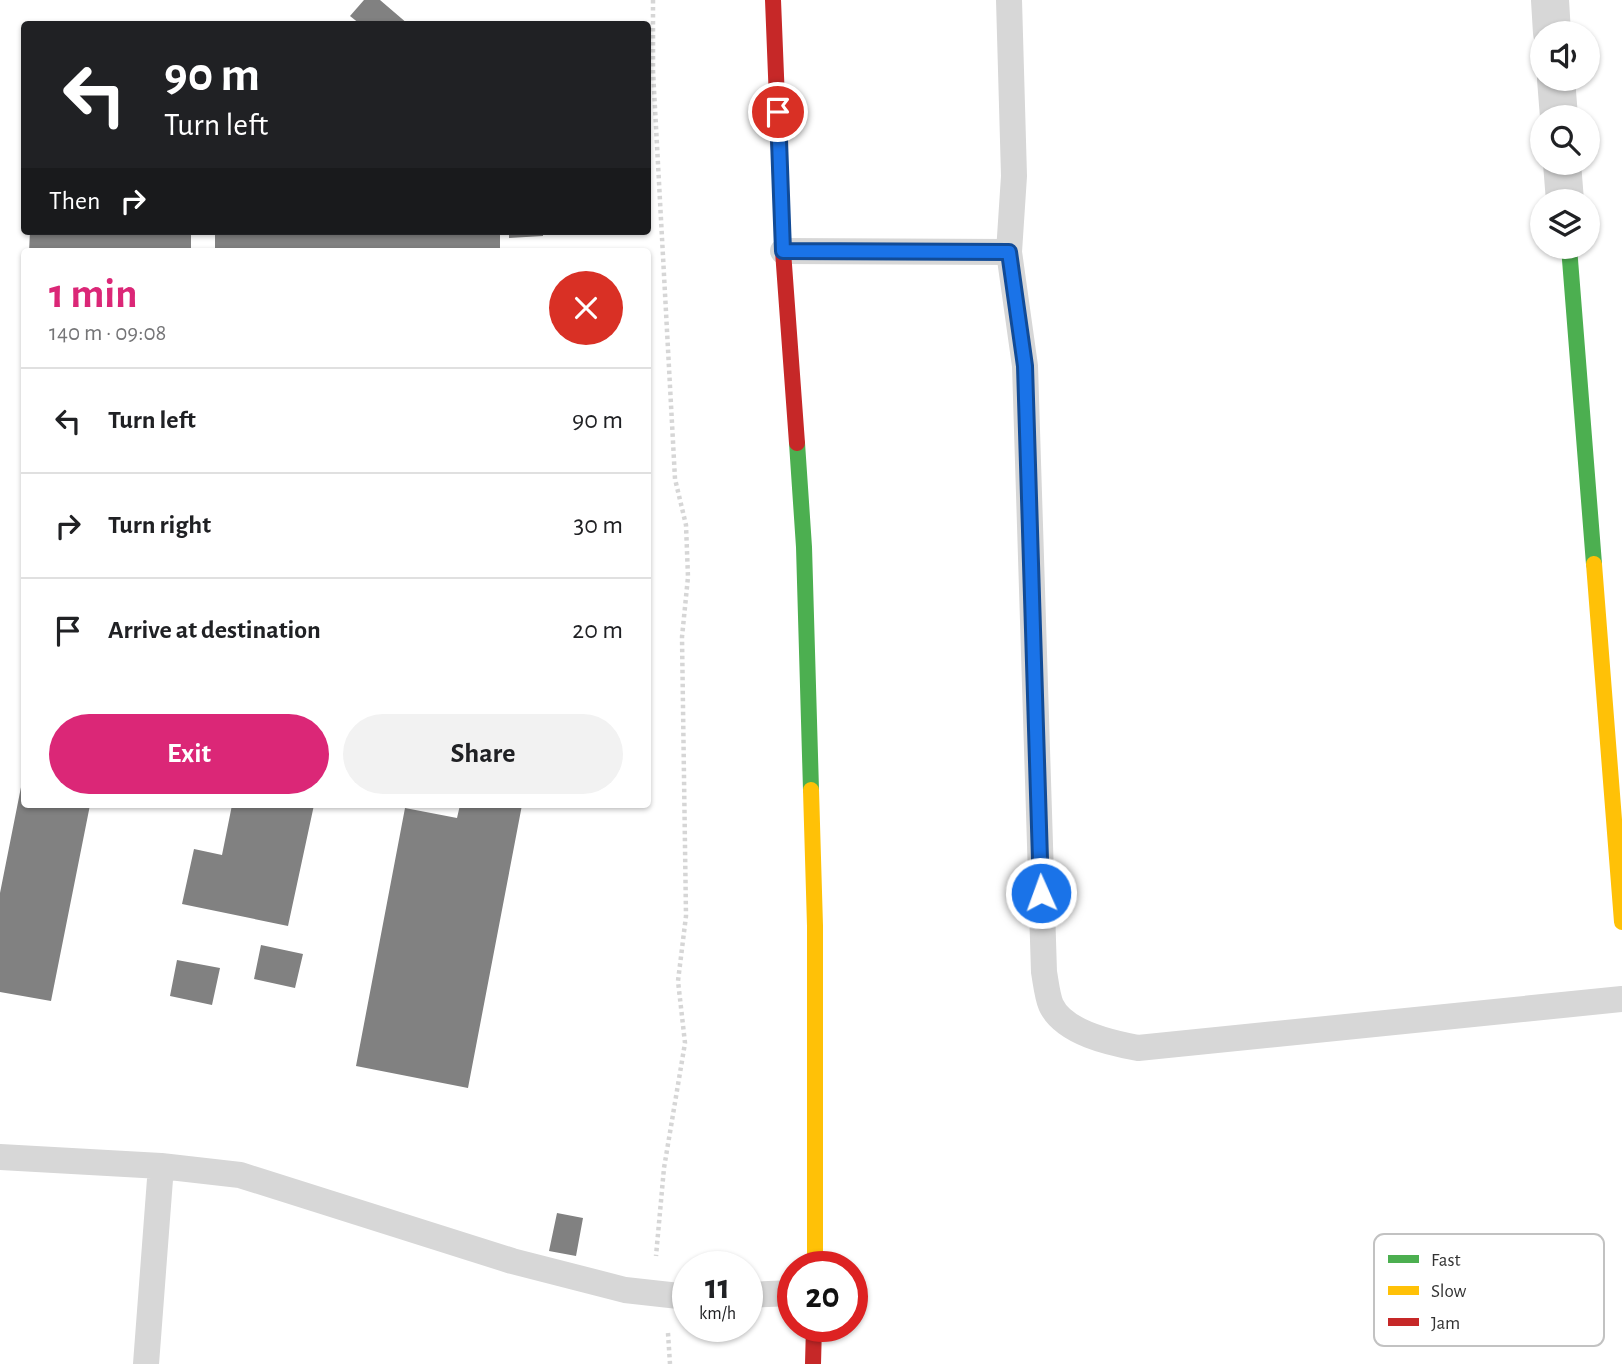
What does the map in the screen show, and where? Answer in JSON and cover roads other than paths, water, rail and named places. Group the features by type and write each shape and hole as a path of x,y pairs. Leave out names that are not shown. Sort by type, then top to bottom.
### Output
{"main road":[{"path":"774,0 783,251 804,547 815,926 815,1251"},
{"path":"1570,259 1622,922"},
{"path":"813,1364 814,1342"}],"street":[{"path":"1549,0 1551,21"}],"lane":[{"path":"1009,0 1014,176 1009,252 1025,366 1044,972 1051,1007 1075,1029 1105,1042 1138,1048 1622,999"},
{"path":"783,251 1009,252"},
{"path":"0,1157 161,1166 240,1175 512,1261 625,1290 672,1296"},
{"path":"146,1364 161,1166"}]}
